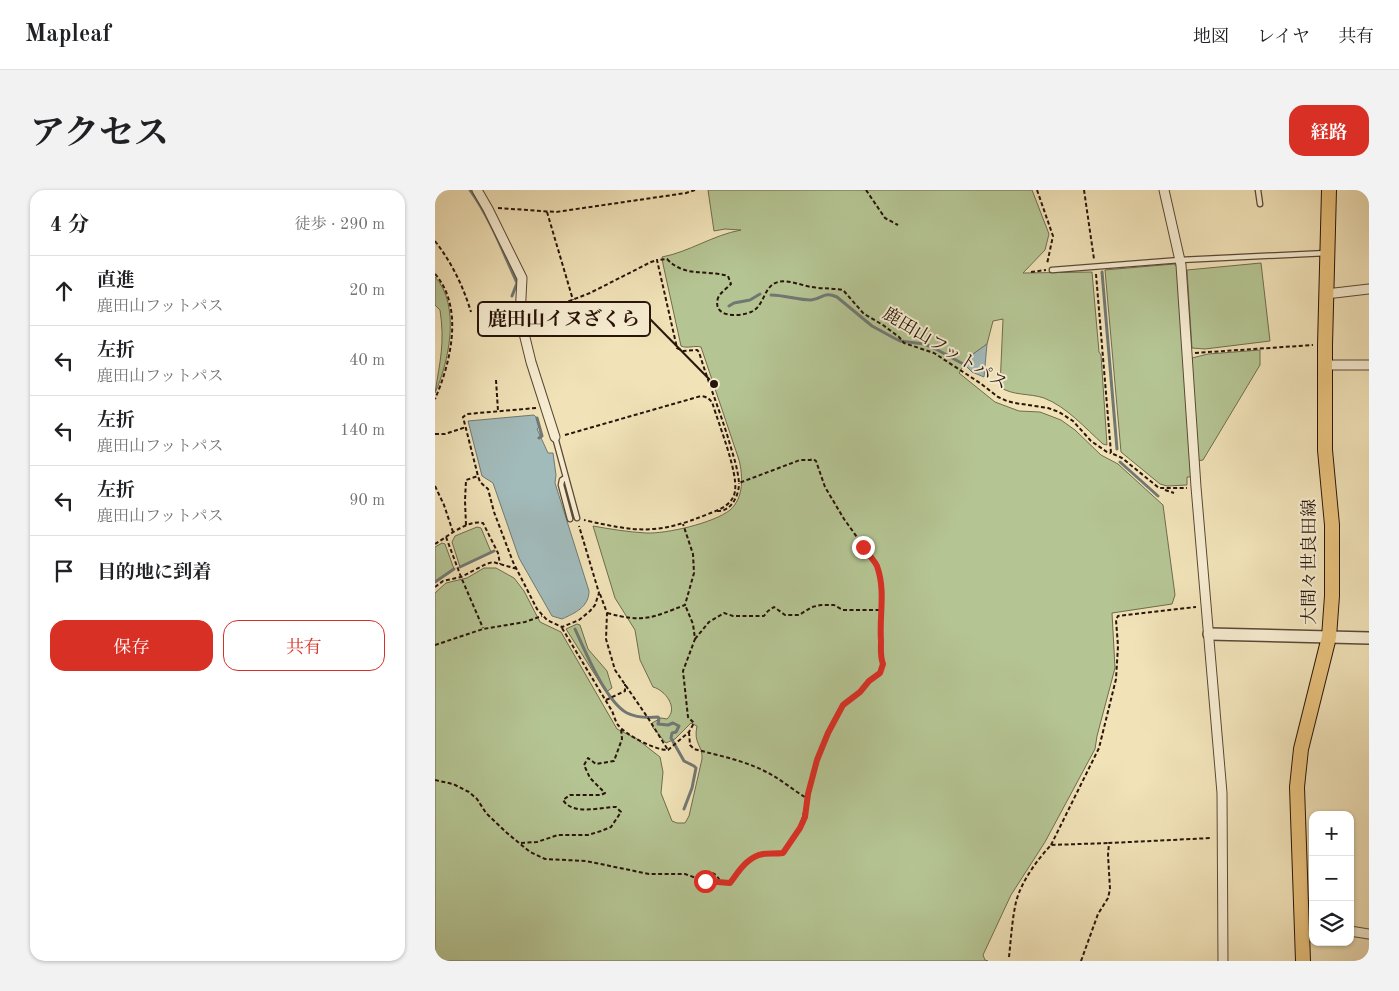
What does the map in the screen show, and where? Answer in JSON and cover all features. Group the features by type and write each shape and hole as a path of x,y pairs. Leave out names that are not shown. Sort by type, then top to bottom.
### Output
{"main road":[{"name":"大間々世良田線","path":"1303,961 1307,924 1298,777 1301,749 1329,637 1332,596 1332,525 1325,450 1325,345 1329,190"}],"street":[{"path":"477,190 489,209 522,278 520,318 531,362 555,438"},
{"path":"1165,190 1180,260 1222,793 1223,961"},
{"path":"1326,294 1369,289"},
{"path":"1325,365 1369,365"},
{"path":"1209,634 1369,638"},
{"path":"1354,932 1369,934"}],"lane":[{"path":"1258,190 1260,204"},
{"path":"1052,270 1180,260 1328,253"},
{"path":"555,438 577,518"},
{"path":"565,478 561,480 561,485 570,519"}],"path":[{"path":"489,209 496,207 547,212 686,193 695,190"},
{"path":"866,190 885,218 898,225"},
{"path":"1037,190 1053,236 1045,270"},
{"path":"1084,190 1095,268 1111,453"},
{"path":"547,212 573,300"},
{"path":"435,241 446,255 458,276 471,312"},
{"name":"鹿田山フットパス","path":"657,260 667,259 674,266 688,272 703,271 729,276 731,284 718,299 717,307 720,312 726,315 748,313 757,309 769,288 775,283 785,281 811,287 843,290 864,314 883,325 903,342 935,353 980,383 997,397 1015,403 1048,408 1059,412 1073,422 1091,441 1107,452 1123,458 1163,489 1174,493"},
{"path":"521,302 530,305 559,305 618,280 657,260 677,348 683,351 697,350 699,352 734,457 739,483 737,495 729,508 721,512 716,511"},
{"path":"1031,272 1052,270"},
{"path":"435,274 447,292 452,317 447,364 435,399"},
{"path":"1186,354 1325,345"},
{"path":"495,380 498,411"},
{"path":"555,438 701,396 706,397 713,405 735,480 735,492 730,502 723,508 683,524 664,529 637,530 577,518 599,593 607,612 606,639 615,670 669,750"},
{"path":"546,408 467,414 463,417 478,476 480,482 488,489 494,512 517,569 542,616 562,627 618,725 642,742 662,750 669,750 689,732 694,723 688,717 689,711 683,671 695,639 709,622 724,613 733,616 764,616 774,607 785,615 799,615 812,607 821,605 834,606 843,610 881,610"},
{"path":"435,434 445,434 466,426"},
{"path":"435,780 453,784 469,792 477,799 486,813 507,833 530,852 545,860 586,860 649,874 685,874 715,883 730,883 752,857 765,853 783,853 800,828 819,754 843,705 880,673 883,664 880,658 879,629 882,602 881,589 877,565 844,519 825,487 816,461 813,459 800,460 739,483"},
{"path":"466,525 466,480 478,476"},
{"path":"435,486 454,533"},
{"path":"1163,489 1191,488"},
{"path":"435,544 466,525 483,523 498,553 500,564"},
{"path":"683,524 693,554 694,573 685,605 693,624 695,639"},
{"path":"447,538 483,628"},
{"path":"435,587 443,581 461,577 493,562 517,569"},
{"path":"562,627 579,620 591,611 599,593"},
{"path":"607,612 627,618 645,619 685,605"},
{"path":"1009,957 1016,901 1042,855 1051,845 1099,748 1117,680 1118,646 1116,620 1118,616 1206,605"},
{"path":"435,645 483,628 525,622 542,616"},
{"path":"605,700 625,691 625,684"},
{"path":"521,843 537,842 558,835 588,835 611,827 621,812 616,807 582,809 568,806 563,800 570,795 605,793 590,778 584,765 588,758 596,764 614,761 620,745 621,728"},
{"path":"689,732 690,745 694,749 737,760 757,768 808,799"},
{"path":"1051,845 1223,837"},
{"path":"1081,961 1098,914 1111,889 1108,855 1109,843"},
{"path":"705,881 705,876 714,872 719,879 715,883"}],"green space":[{"path":"708,190 1032,190 1049,234 1045,250 1023,273 1092,272 1099,352 1101,355 1107,445 1103,444 1075,418 1052,402 1038,396 1010,392 1000,387 1003,319 993,321 987,344 969,357 959,373 995,402 1019,411 1040,412 1061,420 1075,430 1101,455 1118,464 1163,505 1175,595 1172,604 1112,613 1115,668 1095,749 1045,842 1011,895 983,955 985,960 988,961 435,961 435,593 446,583 467,578 484,568 496,568 514,578 524,591 540,622 561,632 617,729 637,739 660,757 663,772 661,793 672,821 685,823 689,816 702,759 696,737 697,726 691,723 675,739 666,743 653,728 652,723 661,718 667,719 672,710 671,705 662,692 653,687 640,660 635,630 615,598 593,526 646,533 677,530 723,515 735,505 738,499 742,480 739,460 701,347 681,346 662,257 741,230 725,229 714,231"},
{"path":"1261,263 1270,341 1205,349 1192,348 1187,270"},
{"path":"1174,264 1177,267 1192,477 1187,477 1187,485 1167,486 1160,484 1121,452 1105,270"},
{"path":"435,277 443,289 448,303 450,334 445,366 435,393 442,332 440,310 435,305"},
{"path":"1260,350 1260,365 1203,460 1197,461 1192,358 1208,354"},
{"path":"477,527 481,528 491,552 460,567 452,542 455,536"},
{"path":"442,543 445,544 454,569 435,582 435,547"},
{"path":"577,624 580,625 588,649 607,671 612,688 606,692 566,629"}],"water":[{"path":"987,344 984,377 972,372 965,365 969,357"},
{"path":"534,415 537,418 539,427 537,429 548,453 553,453 556,475 555,483 589,591 584,605 576,612 562,619 552,616 519,558 493,483 482,476 468,421"}],"waterway":[{"path":"470,190 490,224 517,283 512,296"},
{"path":"1102,272 1117,449"},
{"path":"729,306 734,303 750,300 760,294"},
{"path":"771,295 811,300 832,295 872,326 894,338 900,341 924,344 965,365"},
{"path":"537,418 542,436 539,438"},
{"path":"1120,462 1158,496"},
{"path":"460,567 494,551"},
{"path":"435,582 454,569"},
{"path":"575,629 597,675 619,707 635,716 658,717 658,724 668,725 673,723 679,726 676,732 672,733 671,738 684,761 696,768 692,788 684,809"}],"place":[{"name":"鹿田山イヌざくら","path":"714,384"}],"route":[{"path":"705,881 722,884 730,883 752,857 765,853 783,853 805,817 808,794 817,760 828,733 843,705 880,673 883,664 880,658 881,643 879,629 882,602 881,589 877,565 863,547"}]}
